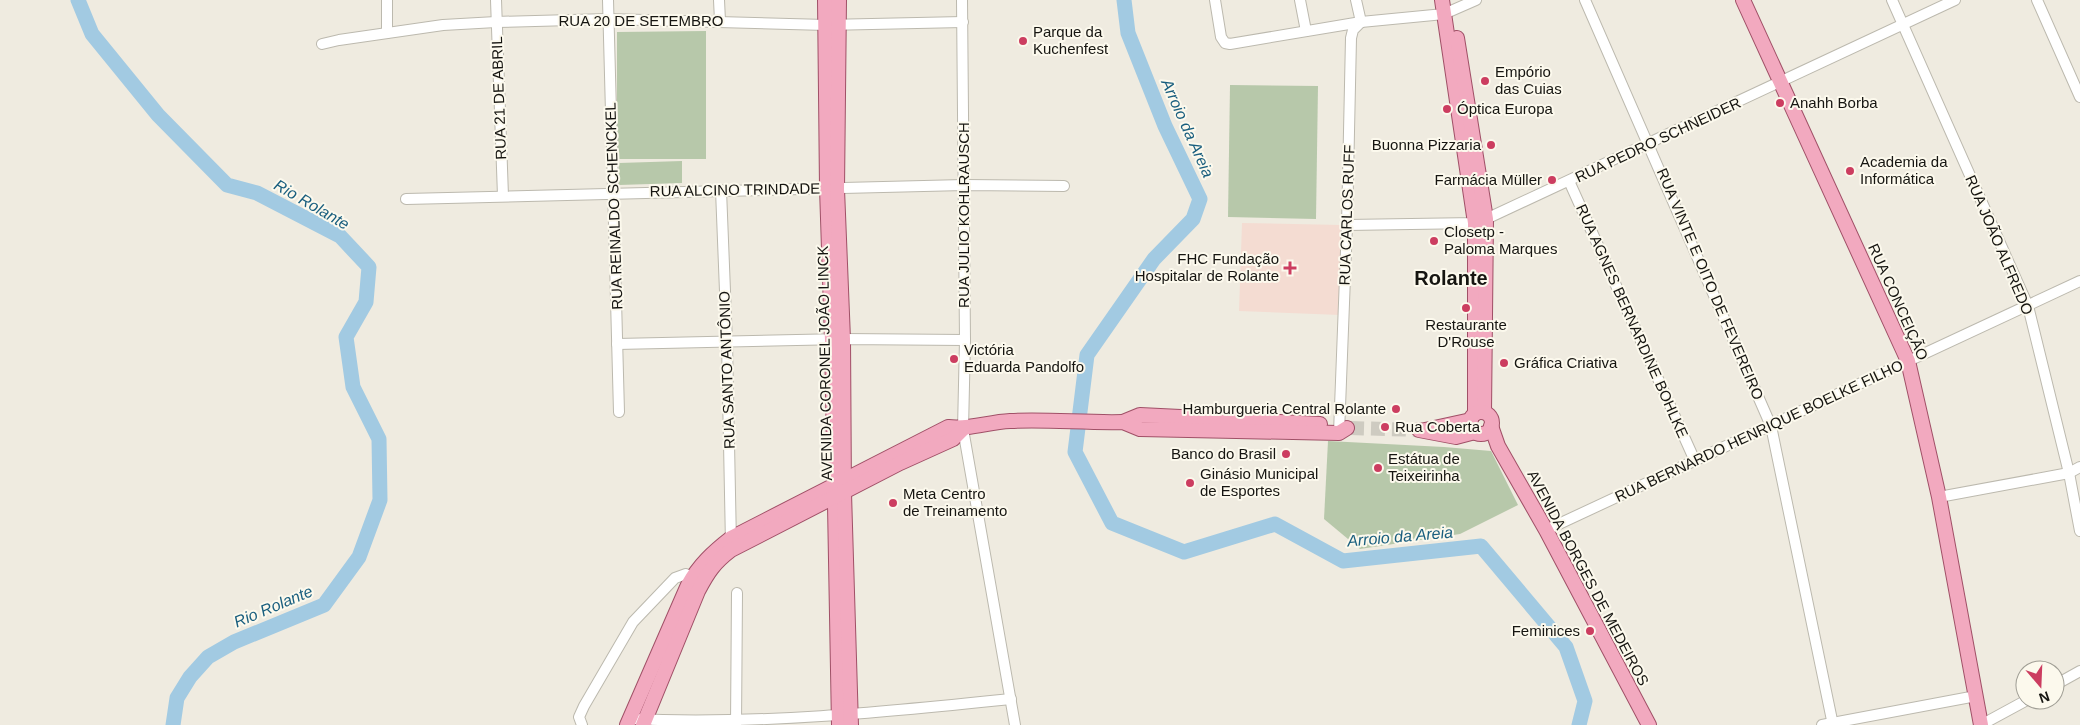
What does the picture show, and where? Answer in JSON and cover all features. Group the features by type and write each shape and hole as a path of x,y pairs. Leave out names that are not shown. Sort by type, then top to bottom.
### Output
{"main road":[{"name":"AVENIDA CORONEL JOÃO LINCK","path":"825,0 838,340 839,489 845,720"},
{"name":"AVENIDA CORONEL JOÃO LINCK","path":"832,188 840,25 839,0"},
{"path":"1421,430 1480,423 1481,221 1449,8 1442,0"},
{"name":"RUA CONCEIÇÃO","path":"1743,0 1908,361 1939,497 1981,725"},
{"path":"636,722 698,579 712,552 898,460 948,428 963,429 991,422 1050,421 1123,422 1140,429 1219,425 1344,429"},
{"name":"AVENIDA BORGES DE MEDEIROS","path":"1480,423 1498,446 1546,530 1649,725"}],"street":[{"path":"387,0 387,33"},
{"name":"RUA 21 DE ABRIL","path":"496,0 503,196"},
{"name":"RUA REINALDO SCHENCKEL","path":"608,0 618,412"},
{"path":"720,0 720,22"},
{"name":"RUA JULIO KOHLRAUSCH","path":"962,0 965,340 963,429 1015,725"},
{"path":"1215,0 1221,37 1225,43 1230,44 1449,8 1476,0"},
{"path":"1300,0 1306,31"},
{"path":"1356,0 1361,22"},
{"name":"RUA VINTE E OITO DE FEVEREIRO","path":"1585,0 1771,426 1829,724"},
{"name":"RUA JOÃO ALFREDO","path":"1892,0 2028,306 2069,473 2080,531"},
{"name":"RUA PEDRO SCHNEIDER","path":"1347,225 1481,221 1955,0"},
{"path":"2036,0 2080,97"},
{"name":"RUA 20 DE SETEMBRO","path":"322,44 443,24 496,22 608,19 826,25 962,22"},
{"name":"RUA CARLOS RUFF","path":"1344,429 1351,38 1352,30 1361,22"},
{"name":"RUA AGNES BERNARDINE BOHLKE","path":"1569,181 1695,461"},
{"name":"RUA ALCINO TRINDADE","path":"406,198 964,185 1064,186"},
{"name":"RUA SANTO ANTÔNIO","path":"721,190 727,342 731,544"},
{"name":"RUA BERNARDO HENRIQUE BOELKE FILHO","path":"1546,530 2080,281"},
{"path":"617,344 965,340"},
{"path":"1939,497 2069,473 2080,467"},
{"path":"582,725 579,717 584,706 632,622 675,578 686,574 698,579"},
{"path":"736,723 737,593"},
{"path":"2065,679 2080,671"},
{"path":"1829,724 1976,696"},
{"path":"636,722 736,723 845,720 1011,699"},
{"path":"1981,725 2015,707"}],"shaded area":[{"name":"FHC Fundação Hospitalar de Rolante","path":"1242,223 1341,225 1340,315 1239,311"}],"green space":[{"path":"706,31 706,159 617,159 617,32"},
{"path":"1230,85 1318,86 1316,219 1228,217"},
{"path":"682,161 682,183 619,185 619,163"},
{"path":"1328,441 1491,451 1518,505 1460,534 1360,549 1324,519"}],"waterway":[{"name":"Rio Rolante","path":"78,0 92,34 158,115 227,185 257,193 340,236 369,267 366,302 346,337 353,387 379,439 380,500 359,557 324,605 234,642 208,657 190,677 177,698 173,725"},
{"name":"Arroio da Areia","path":"1124,0 1128,33 1165,126 1200,199 1193,219 1154,259 1087,355 1075,452 1112,523 1184,552 1275,524 1343,561 1481,546 1566,647 1585,701 1579,725"}],"tunnel":[{"path":"1350,428 1419,430"}],"place":[{"name":"Parque da Kuchenfest","path":"1023,41"},
{"name":"Empório das Cuias","path":"1485,81"},
{"name":"Anahh Borba","path":"1780,103"},
{"name":"Óptica Europa","path":"1447,109"},
{"name":"Buonna Pizzaria","path":"1491,145"},
{"name":"Academia da Informática","path":"1850,171"},
{"name":"Farmácia Müller","path":"1552,180"},
{"name":"Closetp - Paloma Marques","path":"1434,241"},
{"name":"FHC Fundação Hospitalar de Rolante","path":"1290,268"},
{"name":"Restaurante D'Rouse","path":"1466,308"},
{"name":"Victória Eduarda Pandolfo","path":"954,359"},
{"name":"Gráfica Criativa","path":"1504,363"},
{"name":"Hamburgueria Central Rolante","path":"1396,409"},
{"name":"Rua Coberta","path":"1385,427"},
{"name":"Banco do Brasil","path":"1286,454"},
{"name":"Estátua de Teixeirinha","path":"1378,468"},
{"name":"Ginásio Municipal de Esportes","path":"1190,483"},
{"name":"Meta Centro de Treinamento","path":"893,503"},
{"name":"Feminices","path":"1590,631"}],"district":[{"name":"Rolante","path":"1451,278"}]}
